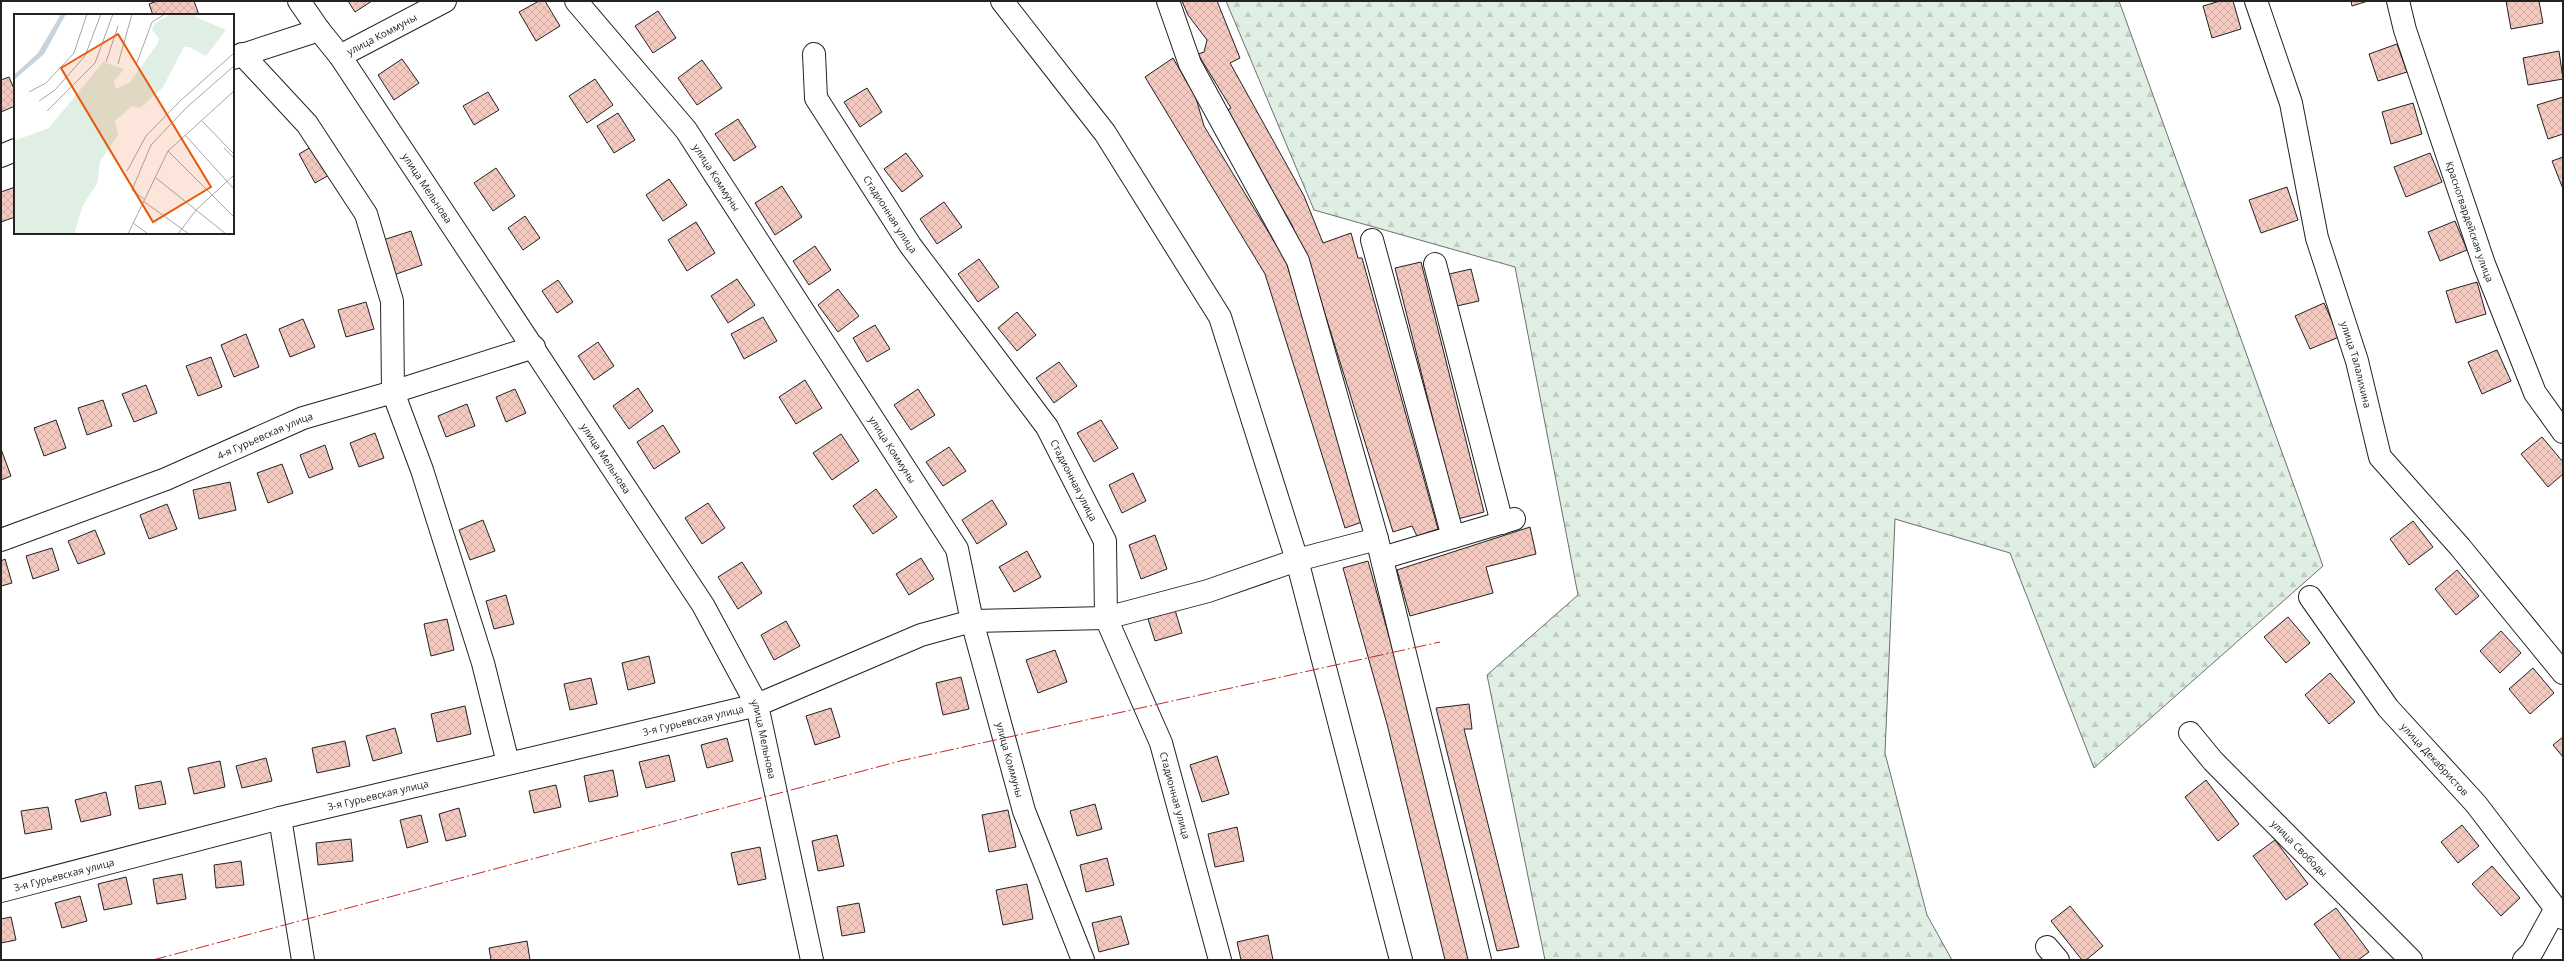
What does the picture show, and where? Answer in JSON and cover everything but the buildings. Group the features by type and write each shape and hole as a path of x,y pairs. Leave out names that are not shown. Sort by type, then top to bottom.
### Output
{"street":[{"name":"улица Мельнова","path":"299,1 319,30 340,56 534,347 703,605 757,705 812,960"},
{"name":"улица Коммуны","path":"340,56 444,1"},
{"name":"улица Коммуны","path":"576,1 686,130 957,549 972,621 1024,811 1083,960"},
{"path":"1002,1 1105,133 1220,317 1297,560 1401,960"},
{"path":"1168,1 1190,64 1298,261 1379,548 1480,960"},
{"name":"улица Талалихина","path":"2256,1 2291,103 2317,238 2357,361 2380,457 2460,547 2563,673"},
{"name":"Красногвардейская улица","path":"2398,1 2405,30 2487,271 2534,393 2563,432"},
{"path":"319,30 238,56 307,124 366,214 392,301 393,392 422,470 483,663 508,763"},
{"name":"Стадионная улица","path":"814,54 816,98 910,245 1047,427 1105,541 1106,618 1161,743 1220,960"},
{"path":"1,156 14,150"},
{"path":"1372,240 1453,537"},
{"name":"3-я Гурьевская улица","path":"1,892 280,818 757,705 921,635 972,621 1106,618 1208,591 1297,560 1453,537 1508,521 1435,264"},
{"name":"4-я Гурьевская улица","path":"1,540 166,479 304,418 393,392 534,347"},
{"name":"улица Декабристов","path":"2310,597 2388,708 2476,804 2559,914"},
{"name":"улица Свободы","path":"2190,733 2213,762 2411,960"},
{"path":"280,818 303,960"},
{"path":"2524,960 2532,952 2559,914"}],"green space":[{"path":"1226,1 2119,1 2323,566 2094,768 2010,553 1895,519 1885,753 1927,915 1952,960 1545,960 1487,675 1578,595 1515,267 1314,210"}],"power":[{"path":"153,960 900,761 1440,642"}]}
